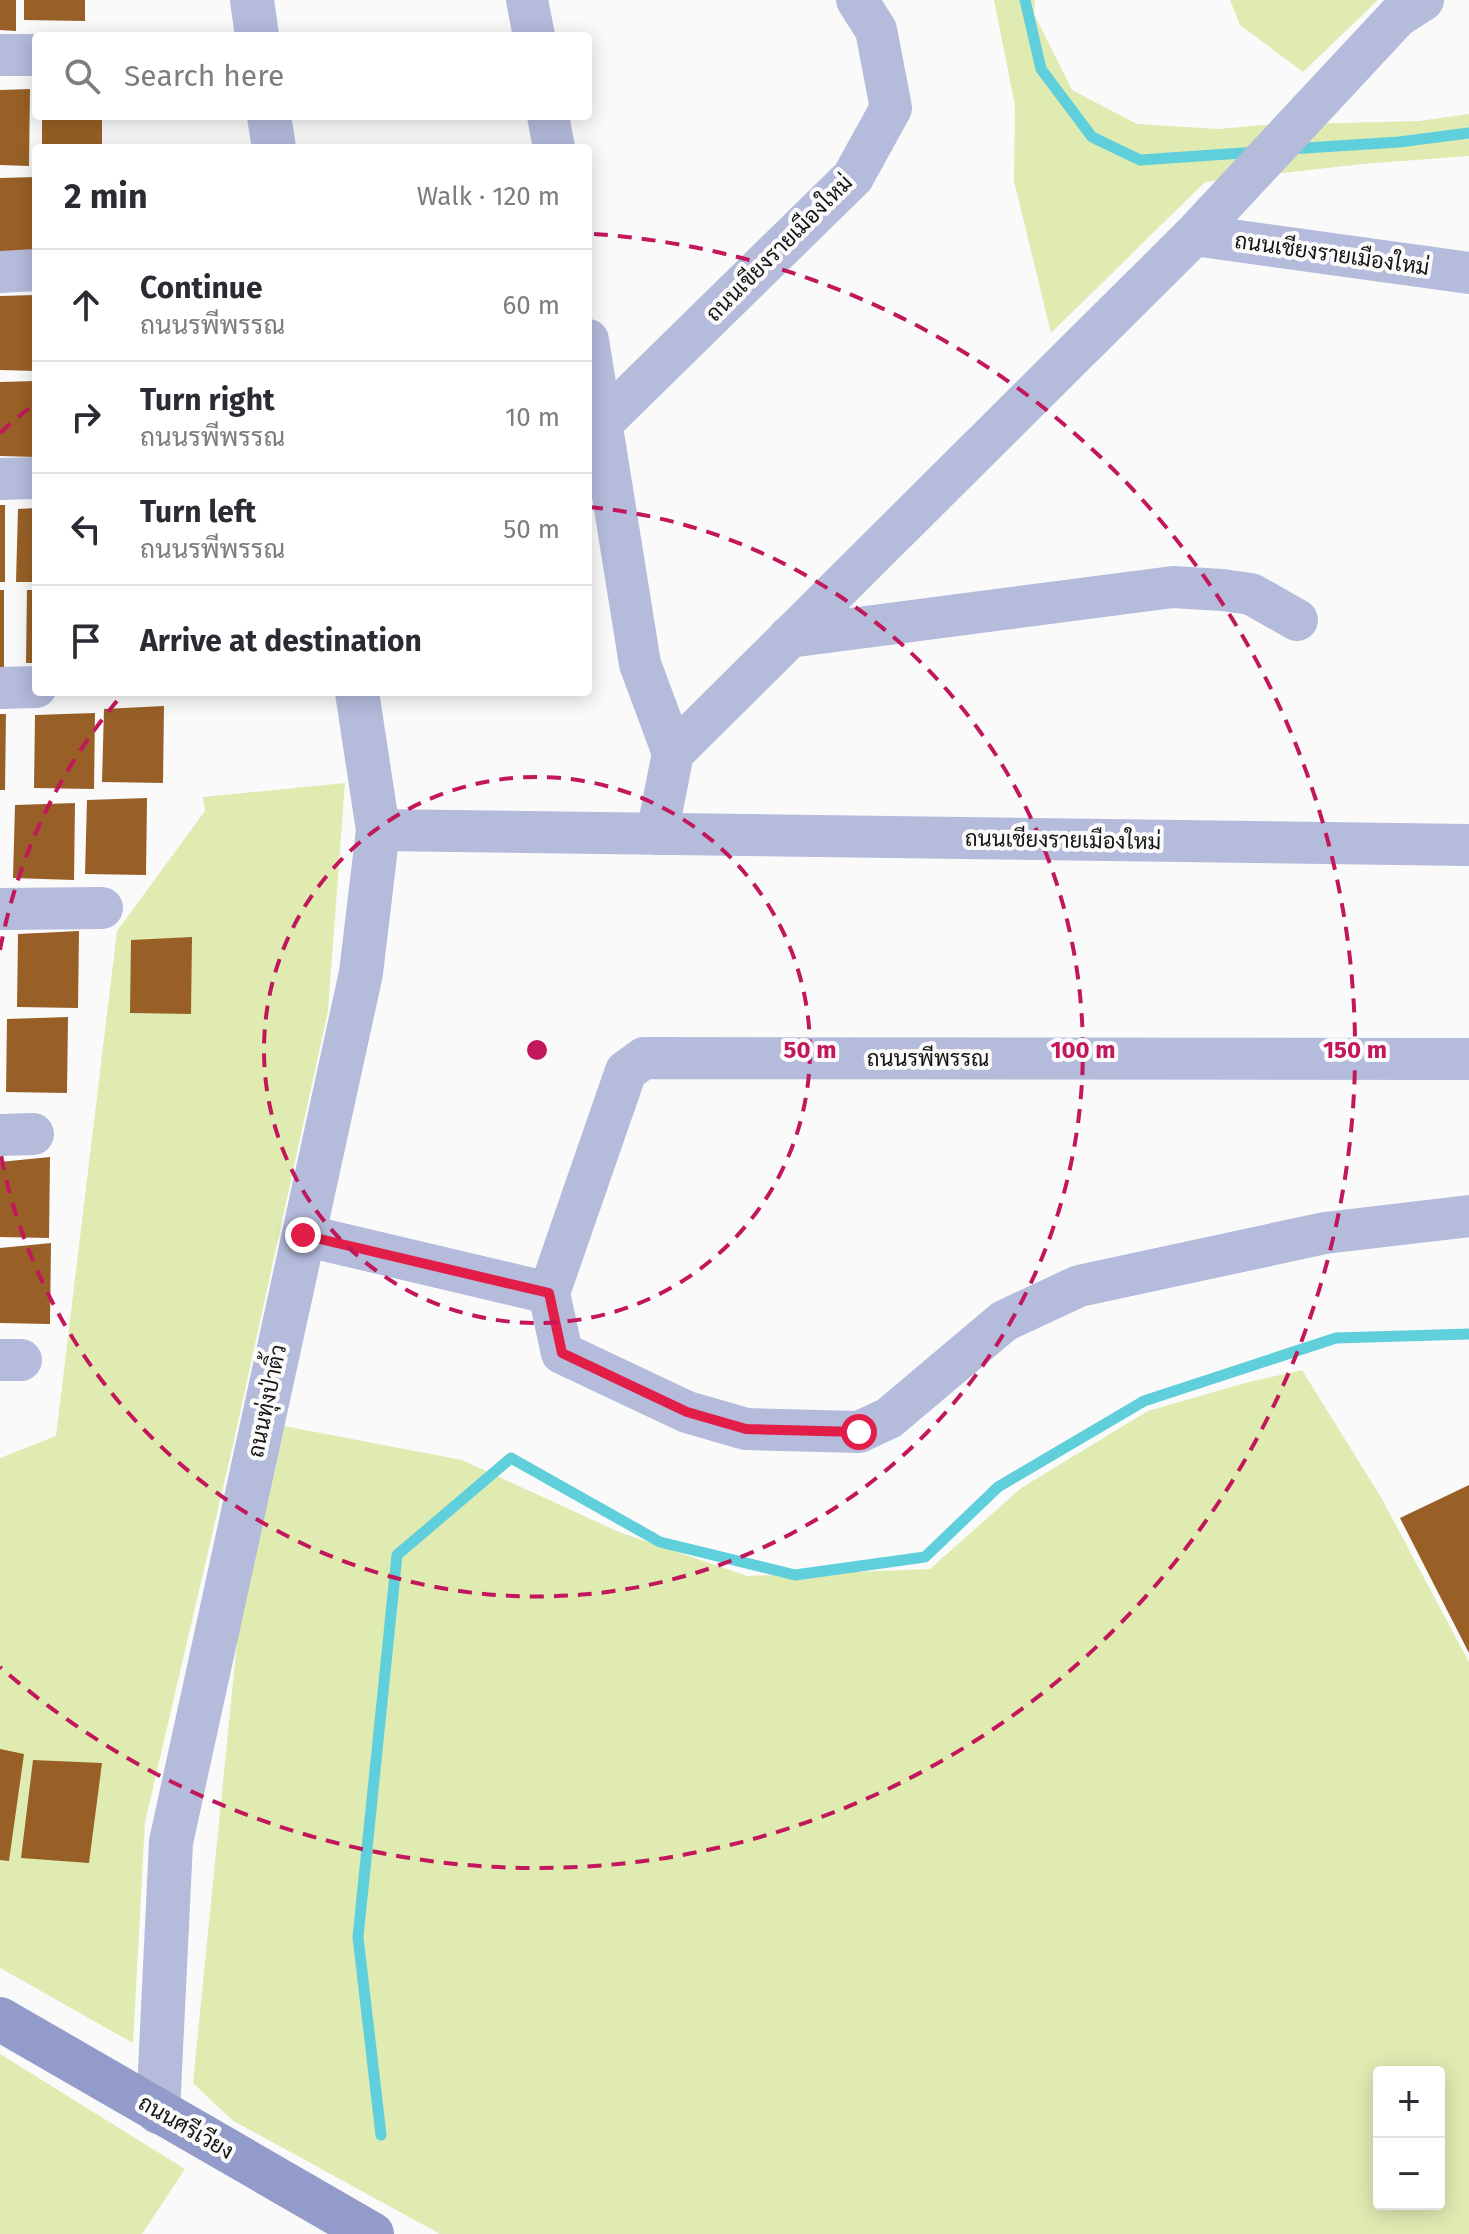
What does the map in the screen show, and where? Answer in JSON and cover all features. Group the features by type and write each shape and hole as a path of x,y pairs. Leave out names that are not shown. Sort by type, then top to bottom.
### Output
{"main road":[{"name":"ถนนศรีเวียง","path":"0,2019 158,2112 321,2220 372,2234"}],"street":[{"path":"252,0 256,32"},
{"path":"527,0 533,32"},
{"name":"ถนนเขียงรายเมืองใหม่","path":"603,422 853,177 891,108 876,30 857,0"},
{"name":"ถนนเชียงรายเมืองใหม่","path":"673,753 1194,235 1410,8"},
{"path":"0,55 32,55"},
{"path":"270,120 273,144"},
{"path":"549,120 553,144"},
{"name":"ถนนเชียงรายเมืองใหม่","path":"1194,235 1469,273"},
{"path":"0,272 32,270"},
{"path":"592,362 640,664 673,753 657,834"},
{"path":"0,479 32,478"},
{"path":"789,637 1173,587 1251,594 1297,620"},
{"path":"0,688 32,687"},
{"name":"ถนนทุ่งป่าติ้ว","path":"158,2112 171,1842 361,973 378,830 358,696"},
{"name":"ถนนเชียงรายเมืองใหม่","path":"378,830 1469,845"},
{"path":"0,909 102,908"},
{"name":"ถนนรพีพรรณ","path":"549,1293 626,1071 644,1058 1469,1059"},
{"path":"303,1235 549,1293 562,1353 687,1412 746,1429 859,1432 889,1418 1004,1321 1079,1286 1325,1233 1469,1216"}],"green space":[{"path":"994,0 1035,0 1034,14 1072,90 1137,124 1218,129 1419,121 1469,114 1469,156 1362,164 1205,182 1051,333 1014,181 1015,106"},
{"path":"1230,0 1378,0 1303,72 1240,25"},
{"path":"345,783 328,1011 233,1445 145,1822 133,2043 0,1968 0,1458 56,1436 117,931 205,811 203,797"},
{"path":"1302,1370 1382,1499 1469,1662 1469,2234 440,2234 232,2120 193,2083 242,1592 284,1426 462,1460 619,1532 747,1576 930,1569 1021,1488 1148,1411"},
{"path":"0,2054 185,2169 142,2234 0,2234"}],"building":[{"path":"0,0 16,0 16,31 0,30"},
{"path":"24,0 85,0 85,21 24,20"},
{"path":"30,89 29,166 0,165 0,90"},
{"path":"42,120 102,120 102,144 42,144"},
{"path":"32,177 32,254 0,253 0,178"},
{"path":"32,295 32,371 0,370 0,296"},
{"path":"32,381 32,457 0,456 0,382"},
{"path":"0,505 5,505 5,582 0,582"},
{"path":"32,508 32,582 16,582 18,509"},
{"path":"0,590 4,590 4,667 0,667"},
{"path":"27,590 32,590 32,663 26,663"},
{"path":"164,706 163,783 102,782 104,709"},
{"path":"95,713 94,789 34,788 35,715"},
{"path":"0,714 6,714 5,790 0,790"},
{"path":"147,798 146,875 85,874 87,800"},
{"path":"75,803 74,880 13,878 15,805"},
{"path":"79,931 78,1008 17,1007 18,934"},
{"path":"192,937 191,1014 130,1013 131,940"},
{"path":"68,1017 67,1093 6,1092 7,1019"},
{"path":"50,1157 49,1238 0,1237 0,1162"},
{"path":"51,1243 50,1324 0,1323 0,1248"},
{"path":"1469,1485 1469,1653 1400,1518"},
{"path":"0,1749 24,1754 9,1861 0,1860"},
{"path":"33,1760 102,1763 89,1863 21,1858"}],"waterway":[{"path":"1025,0 1041,69 1092,137 1140,160 1257,152"},
{"path":"1290,149 1399,142 1469,133"},
{"path":"381,2135 358,1937 397,1555 511,1458 660,1542 795,1575 925,1557 998,1487 1144,1401 1336,1338 1469,1334"}],"route":[{"path":"303,1235 549,1293 562,1353 687,1412 746,1429 859,1432"}]}
